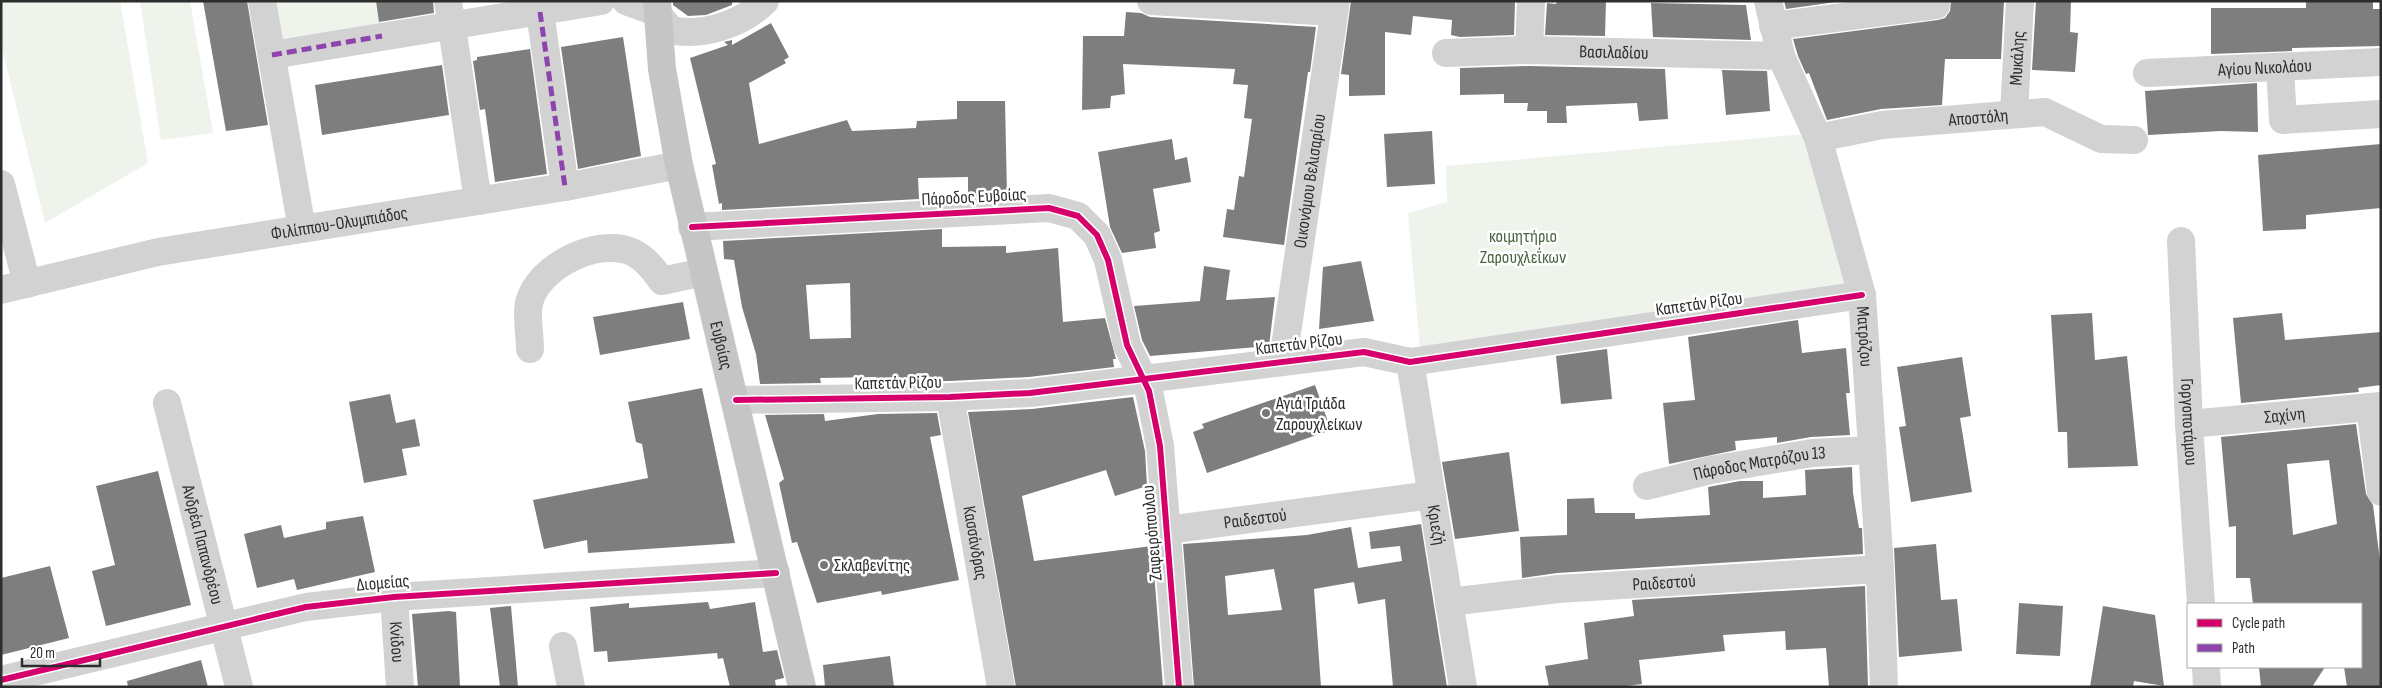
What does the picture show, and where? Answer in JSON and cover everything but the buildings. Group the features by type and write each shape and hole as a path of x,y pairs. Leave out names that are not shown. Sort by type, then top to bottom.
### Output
{"main road":[{"name":"Ευβοίας","path":"656,7 665,88 692,227 736,400 802,687"}],"street":[{"path":"262,1 302,229"},
{"path":"272,55 382,36 450,14 540,12 602,1"},
{"path":"626,1 656,7 671,30 692,32 734,21 753,12 765,1"},
{"path":"1151,1 1335,7"},
{"path":"1529,50 1531,1"},
{"name":"Μυκάλης","path":"2014,114 2020,1"},
{"path":"1770,14 1936,5"},
{"name":"Οικονόμου Βελισαρίου","path":"1283,360 1335,7"},
{"path":"540,12 565,187"},
{"path":"450,14 478,201"},
{"name":"Ματρόζου","path":"1770,14 1781,56 1818,138 1862,295 1880,569 1884,687"},
{"name":"Βασιλαδίου","path":"1446,53 1529,50 1781,56"},
{"name":"Αγίου Νικολάου","path":"2147,73 2381,62"},
{"path":"2280,68 2283,120 2381,114"},
{"name":"Αποστόλη","path":"1818,138 1882,125 2045,112 2101,139 2134,140"},
{"name":"Φιλίππου-Ολυμπιάδος","path":"1,290 136,257 565,187 679,165"},
{"path":"1,184 28,284"},
{"name":"Πάροδος Ευβοίας","path":"692,227 1049,208 1078,216 1097,235 1108,260 1127,345 1143,379"},
{"name":"Γοργοποτάμου","path":"2181,241 2188,424 2201,603"},
{"path":"530,349 529,303 537,286 553,269 573,255 608,247 632,252 650,264 662,281 704,272"},
{"name":"Καπετάν Ρίζου","path":"736,400 950,397 1050,391 1283,360 1364,352 1410,362 1862,295"},
{"name":"Κριεζή","path":"1410,362 1463,687"},
{"name":"Ζαφειρόπουλου","path":"1143,379 1152,401 1160,446 1179,687"},
{"name":"Κασσάνδρας","path":"950,397 1002,687"},
{"name":"Ανδρέα Παπανδρέου","path":"167,403 239,687"},
{"path":"2375,406 2381,492"},
{"name":"Σαχίνη","path":"2188,424 2375,406"},
{"name":"Πάροδος Ματρόζου 13","path":"1647,486 1711,470 1812,453 1872,450"},
{"name":"Ραιδεστού","path":"1167,530 1432,495"},
{"name":"Ραιδεστού","path":"1448,602 1558,589 1880,569"},
{"name":"Διομείας","path":"1,680 224,625 306,607 394,597 776,573"},
{"name":"Κνίδου","path":"394,597 400,687"},
{"path":"563,646 571,687"},
{"path":"2206,668 2207,687"}],"green space":[{"path":"1,1 120,1 148,163 45,223 1,44"},
{"path":"140,1 190,1 213,133 161,140"},
{"path":"272,1 376,1 383,40 281,56"},
{"name":"κοιμητήριο Ζαρουχλεΐκων","path":"1806,134 1848,281 1840,290 1420,349 1408,213 1447,202 1446,166"}],"marked path":[{"path":"540,12 565,187"},
{"path":"272,55 382,36"}],"cycle path":[{"path":"692,227 1049,208 1078,216 1097,235 1108,260 1127,345 1149,391 1160,446 1179,687"},
{"path":"736,400 950,397 1030,393 1364,352 1410,362 1862,295"},
{"path":"1,680 306,607 394,597 776,573"}],"place":[{"name":"Αγιά Τριάδα Ζαρουχλείκων","path":"1266,413"},
{"name":"Σκλαβενίτης","path":"824,565"}]}
